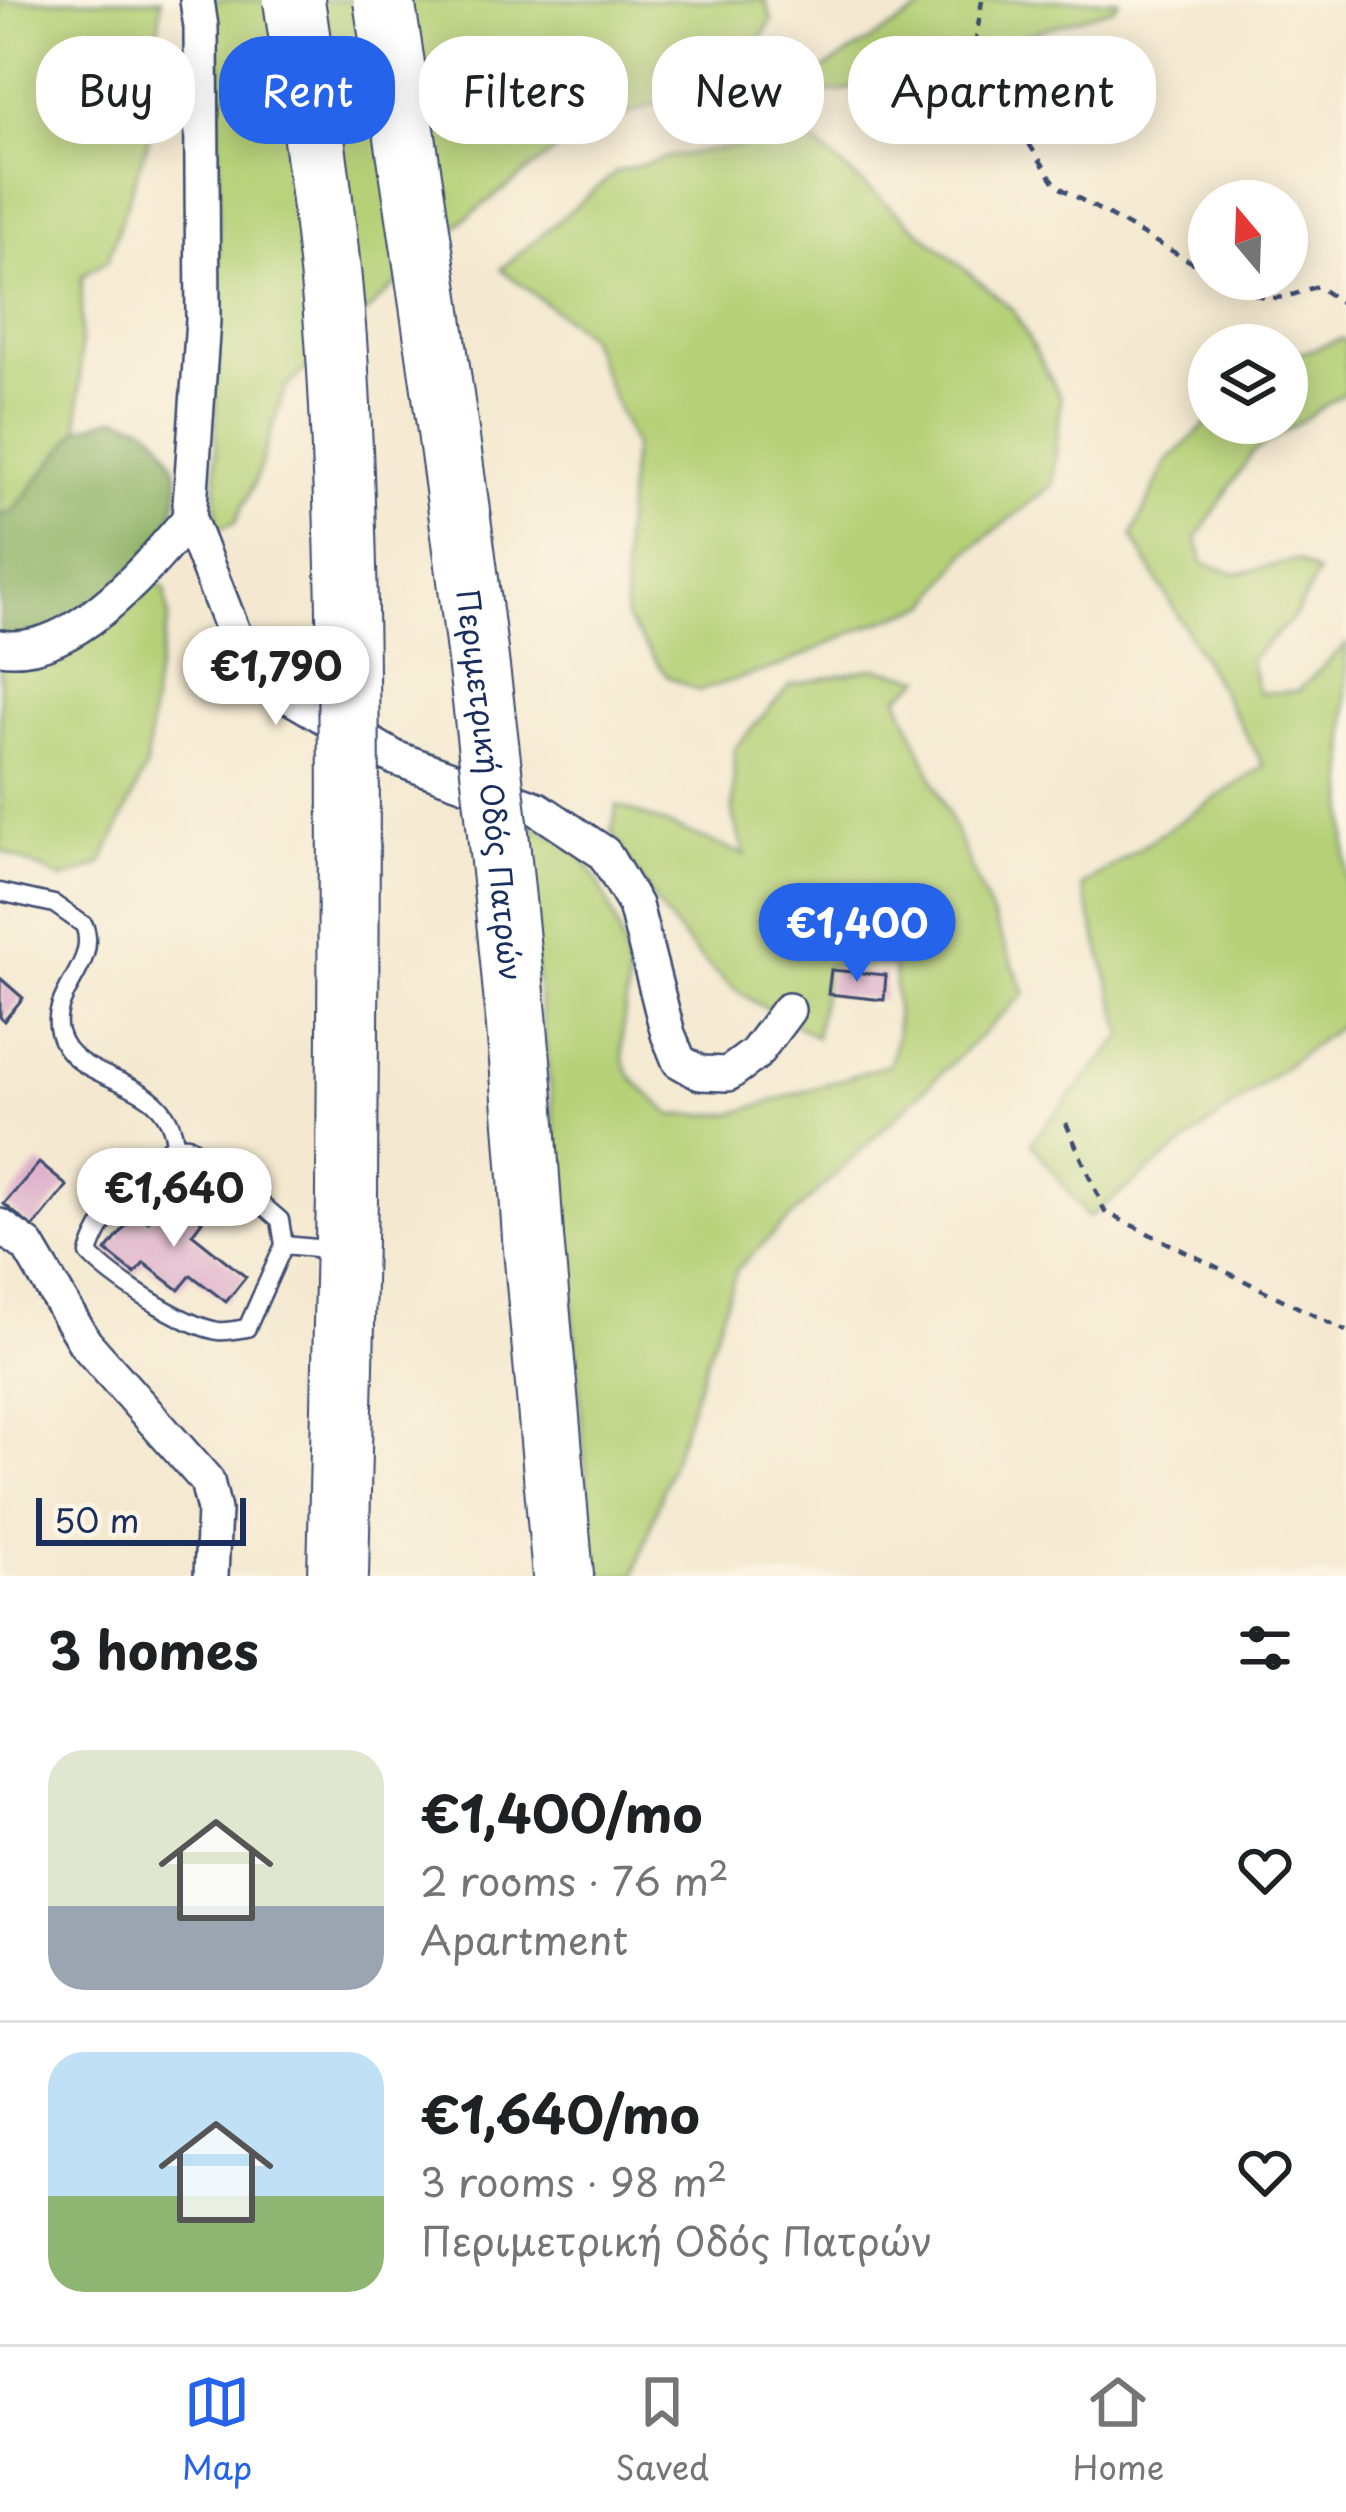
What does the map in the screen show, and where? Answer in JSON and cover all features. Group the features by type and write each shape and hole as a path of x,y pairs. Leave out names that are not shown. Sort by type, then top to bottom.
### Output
{"highway":[{"path":"295,0 326,246 342,450 351,795 338,1576"},
{"name":"Περιμετρική Οδός Πατρών","path":"384,0 492,762 563,1576"}],"street":[{"path":"197,0 203,320 189,519 234,634 253,663 282,692 395,758 538,809 604,853 635,905 679,1061 700,1073 728,1074 755,1054 788,1010"},
{"path":"0,647 48,643 91,616 134,584 189,519"},
{"path":"0,1226 28,1246 86,1342 207,1481 214,1510 211,1576"}],"lane":[{"path":"0,892 54,904 84,925 87,948 61,1006 59,1032 75,1056 162,1108 170,1119 175,1145"},
{"path":"175,1145 188,1146 208,1159 267,1207 280,1220 284,1245 247,1328 220,1331 194,1323 105,1271 89,1254 94,1234 151,1163 175,1145"},
{"path":"284,1245 345,1224"}],"path":[{"path":"982,0 973,60 1057,186 1188,260"},
{"path":"1308,290 1318,286 1346,306"},
{"path":"1066,1123 1105,1211 1346,1331"}],"green space":[{"path":"0,0 161,0 158,36 36,36 36,144 147,144 108,260 82,276 79,429 12,512 0,516"},
{"path":"210,0 765,0 772,20 762,36 652,36 652,105 628,114 628,36 419,36 419,144 564,144 466,218 285,389 255,482 235,523 217,529 215,66"},
{"path":"937,0 1119,0 1113,8 1022,36 878,36"},
{"path":"848,54 848,89 824,93 824,69"},
{"path":"753,144 816,144 1013,310 1061,398 1053,485 965,554 929,605 782,665 699,691 667,676 626,619 623,539 633,445 587,335 501,269 616,172 668,157"},
{"path":"1342,339 1346,342 1346,392 1308,417 1308,351"},
{"path":"116,417 150,429 172,459 178,483 175,507 164,531 127,576 83,611 49,630 0,639 0,516 12,512 79,429"},
{"path":"1188,442 1266,444 1252,453 1197,538 1203,563 1238,574 1296,560 1318,573 1296,615 1250,660 1259,693 1298,691 1346,644 1346,1020 1088,1218 1031,1142 1124,1035 1082,886 1264,766 1132,536 1166,463"},
{"path":"153,582 165,588 169,618 155,681 146,767 102,864 63,879 0,850 0,659"},
{"path":"875,668 923,678 898,697 1025,993 737,1269 634,1576 594,1576 565,1212 518,820 575,850 602,891 626,962 622,1047 627,1069 672,1115 732,1114 890,1064 897,1032 894,965 827,966 816,1037 741,993 703,960 660,908 612,832 617,805 745,855 733,818 734,749 790,685"}],"building":[{"path":"831,970 886,975 884,1000 828,994"},
{"path":"0,978 23,998 4,1021 0,1017"},
{"path":"39,1163 67,1186 33,1228 4,1204"},
{"path":"170,1195 202,1221 192,1234 246,1277 226,1302 191,1275 179,1290 144,1263 135,1274 106,1251 136,1213 148,1222"}]}
